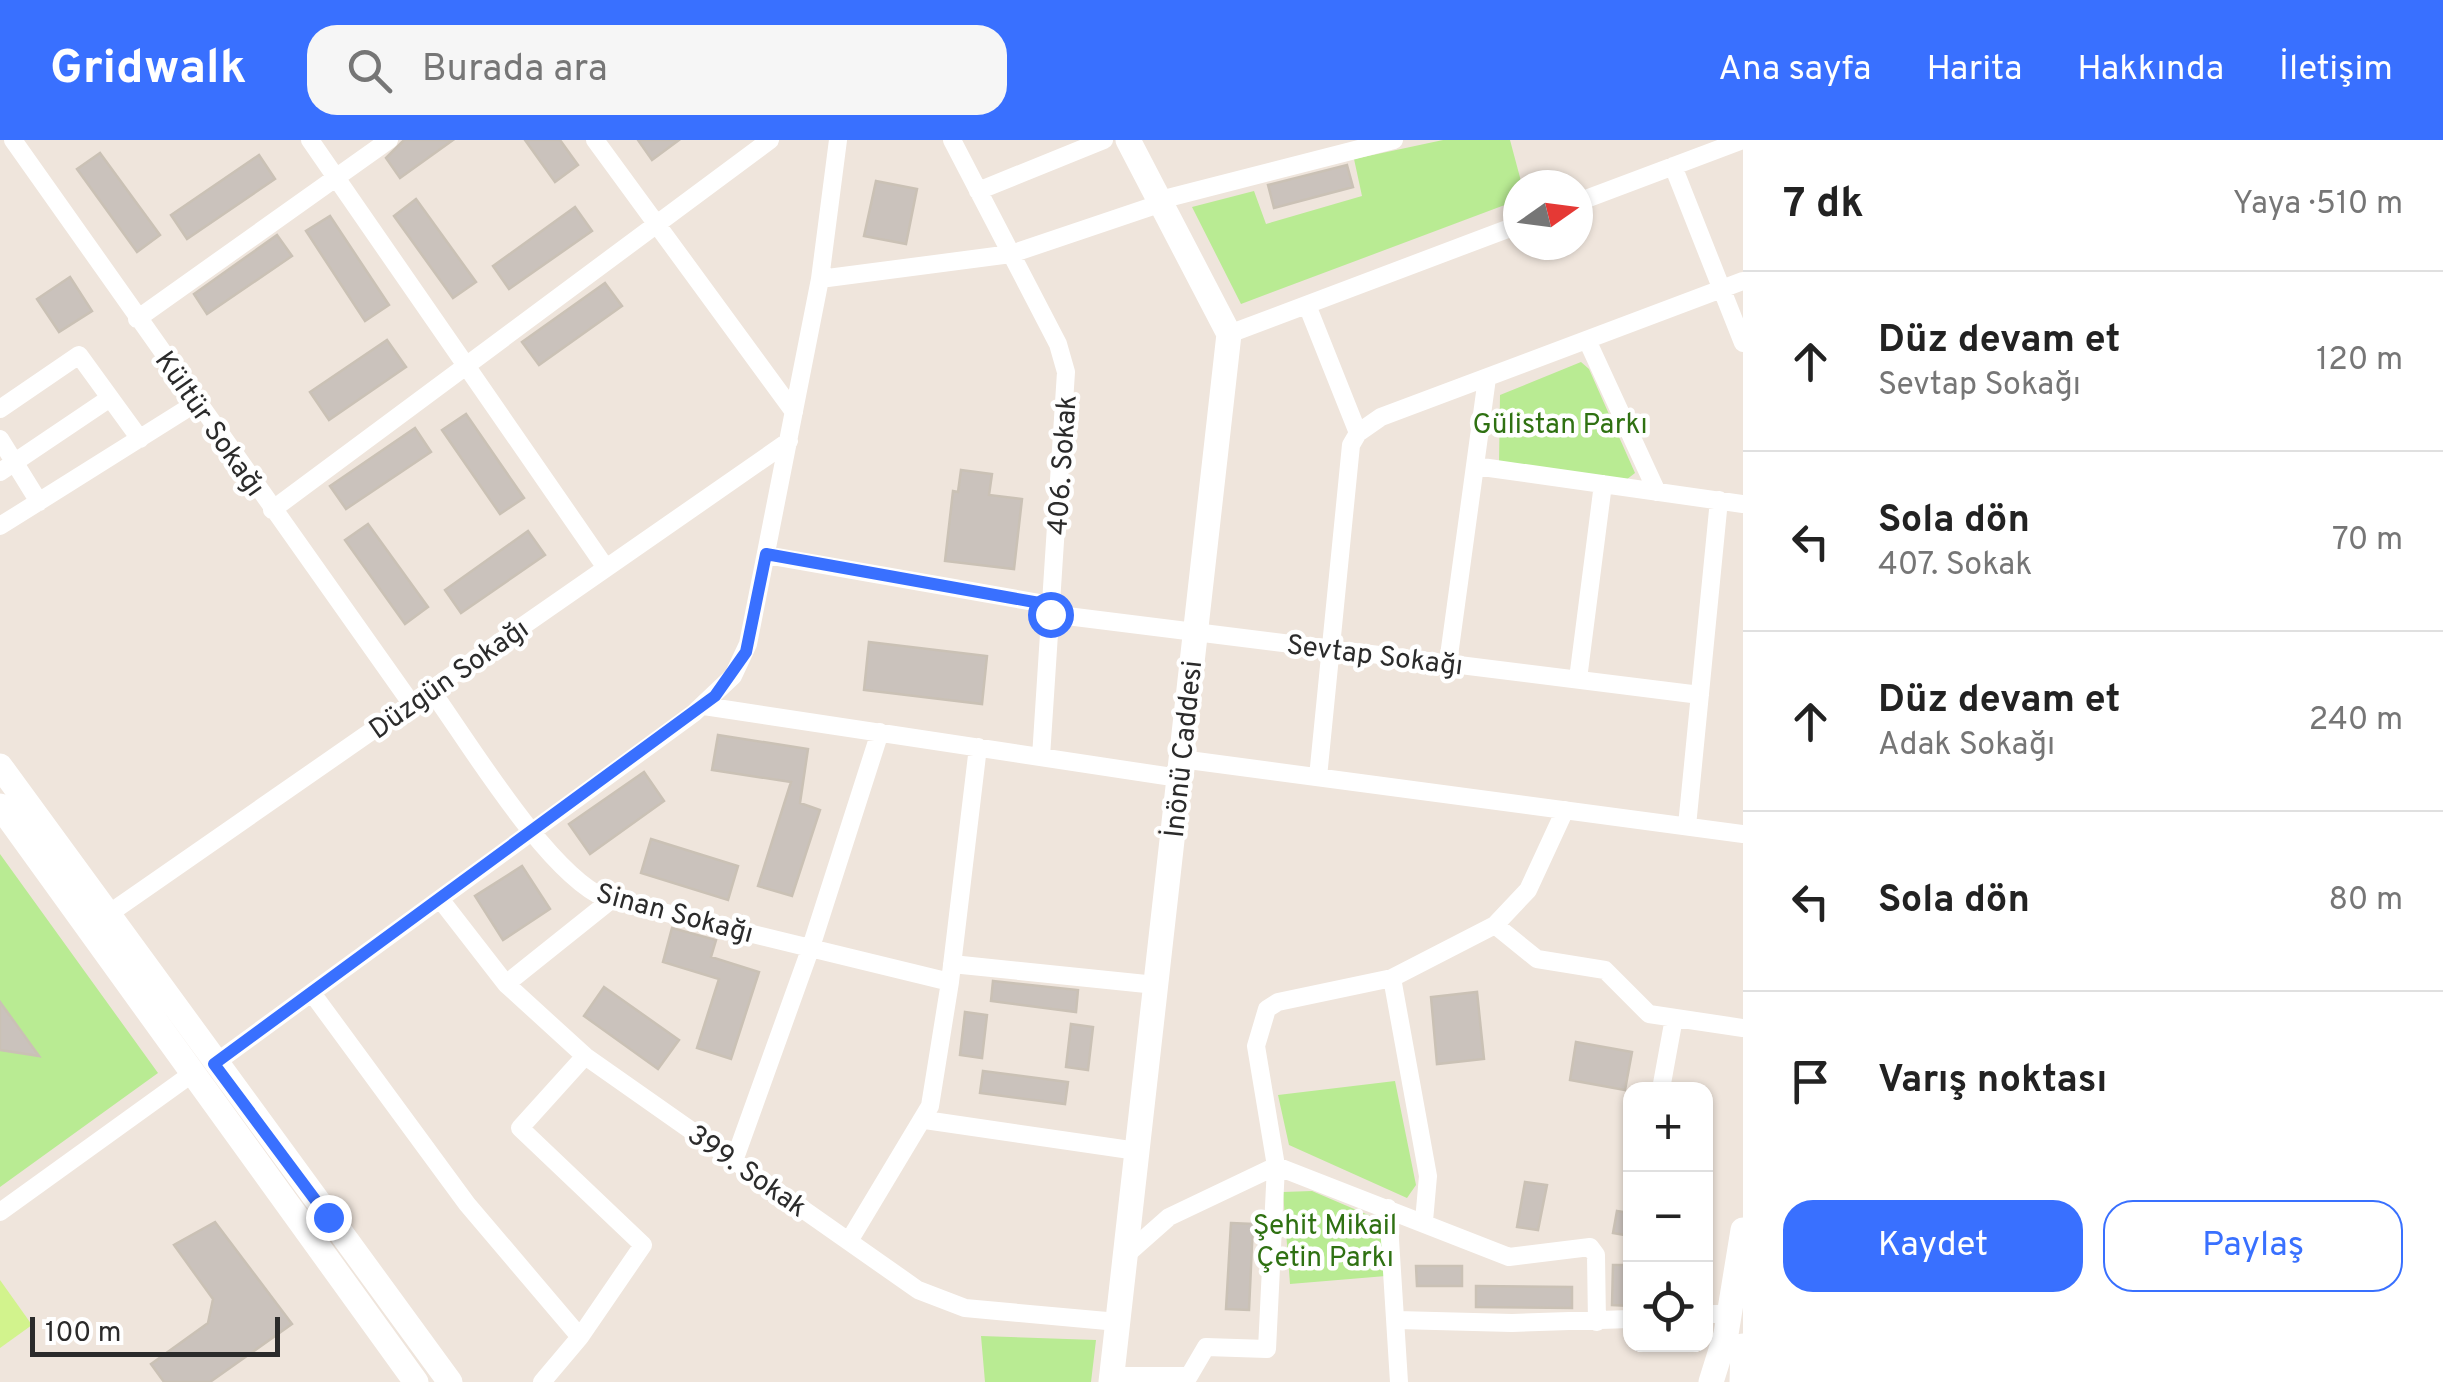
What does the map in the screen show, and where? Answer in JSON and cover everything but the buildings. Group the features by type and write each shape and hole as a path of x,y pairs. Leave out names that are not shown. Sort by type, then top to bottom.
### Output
{"main road":[{"path":"1128,140 1229,334"},
{"name":"İnönü Caddesi","path":"1112,1379 1229,334"},
{"path":"0,766 107,915 204,1068 416,1382"},
{"path":"0,806 450,1382"},
{"path":"1711,1382 1717,1314 1743,1230"},
{"path":"1742,1382 1743,1346"}],"street":[{"name":"Kültür Sokağı","path":"13,140 411,703"},
{"path":"310,140 606,568"},
{"path":"138,319 389,140"},
{"path":"595,140 794,412"},
{"path":"272,510 770,140"},
{"path":"0,1212 534,831 704,706 733,676 746,652 794,412 820,279 838,140"},
{"name":"406. Sokak","path":"952,140 1058,344 1067,382 1041,757"},
{"path":"978,190 1104,140"},
{"path":"820,279 1012,254 1161,201 1394,140"},
{"path":"1593,196 1743,140"},
{"path":"1674,166 1743,343"},
{"path":"1229,334 1503,231"},
{"path":"1318,777 1351,444 1358,433 1381,417 1743,281"},
{"path":"1308,305 1358,433"},
{"path":"1587,340 1656,492"},
{"path":"0,409 79,356 140,438"},
{"path":"1448,663 1487,378"},
{"path":"8,468 110,398"},
{"path":"0,526 196,403"},
{"path":"0,439 8,468 38,502"},
{"name":"Düzgün Sokağı","path":"107,915 788,441"},
{"path":"1475,466 1743,504"},
{"path":"1578,679 1604,484"},
{"path":"1687,826 1719,500"},
{"name":"Sevtap Sokağı","path":"766,554 1051,610 1196,632 1700,694"},
{"name":"Sinan Sokağı","path":"430,690 534,831 580,884 610,900 811,947 951,973 1156,986"},
{"path":"704,706 1041,757 1318,777 1743,834"},
{"path":"734,1161 811,947 880,732"},
{"path":"849,1242 925,1120 951,973 978,747"},
{"path":"1112,1379 1189,1376 1206,1347 1267,1349 1276,1166 1256,1050 1262,1016 1278,1002 1392,978 1495,925 1528,890 1565,810"},
{"name":"399. Sokak","path":"440,899 506,984 585,1056 918,1290 946,1304 1118,1322"},
{"path":"506,984 610,900"},
{"path":"1495,925 1537,959 1604,970 1649,1014 1743,1028"},
{"path":"1392,978 1428,1176 1424,1220"},
{"path":"312,993 467,1204 580,1337"},
{"path":"1662,1082 1674,1018"},
{"path":"542,1382 580,1337 642,1244 520,1128 585,1056"},
{"path":"925,1120 1138,1151"},
{"path":"1126,1255 1169,1218 1276,1166 1515,1258 1590,1247 1596,1255 1597,1322"},
{"path":"1388,1208 1399,1382"},
{"path":"1397,1320 1597,1322 1623,1319"}],"green space":[{"path":"1443,140 1510,140 1518,170 1503,170 1503,206 1241,304 1192,207 1254,191 1266,224 1362,196 1354,159"},
{"name":"Gülistan Parkı","path":"1581,362 1589,369 1635,473 1626,480 1499,464 1500,395"},
{"path":"0,854 158,1073 0,1187"},
{"path":"1395,1081 1416,1185 1407,1198 1289,1145 1278,1095"},
{"name":"Şehit Mikail Çetin Parkı","path":"1312,1191 1380,1220 1386,1276 1290,1284 1283,1192"},
{"path":"0,1280 32,1325 0,1348"},
{"path":"981,1336 1096,1340 1091,1382 985,1382"}],"route":[{"path":"328,1217 214,1064 715,696 733,676 746,652 766,554 1051,605 1050,614"}]}
